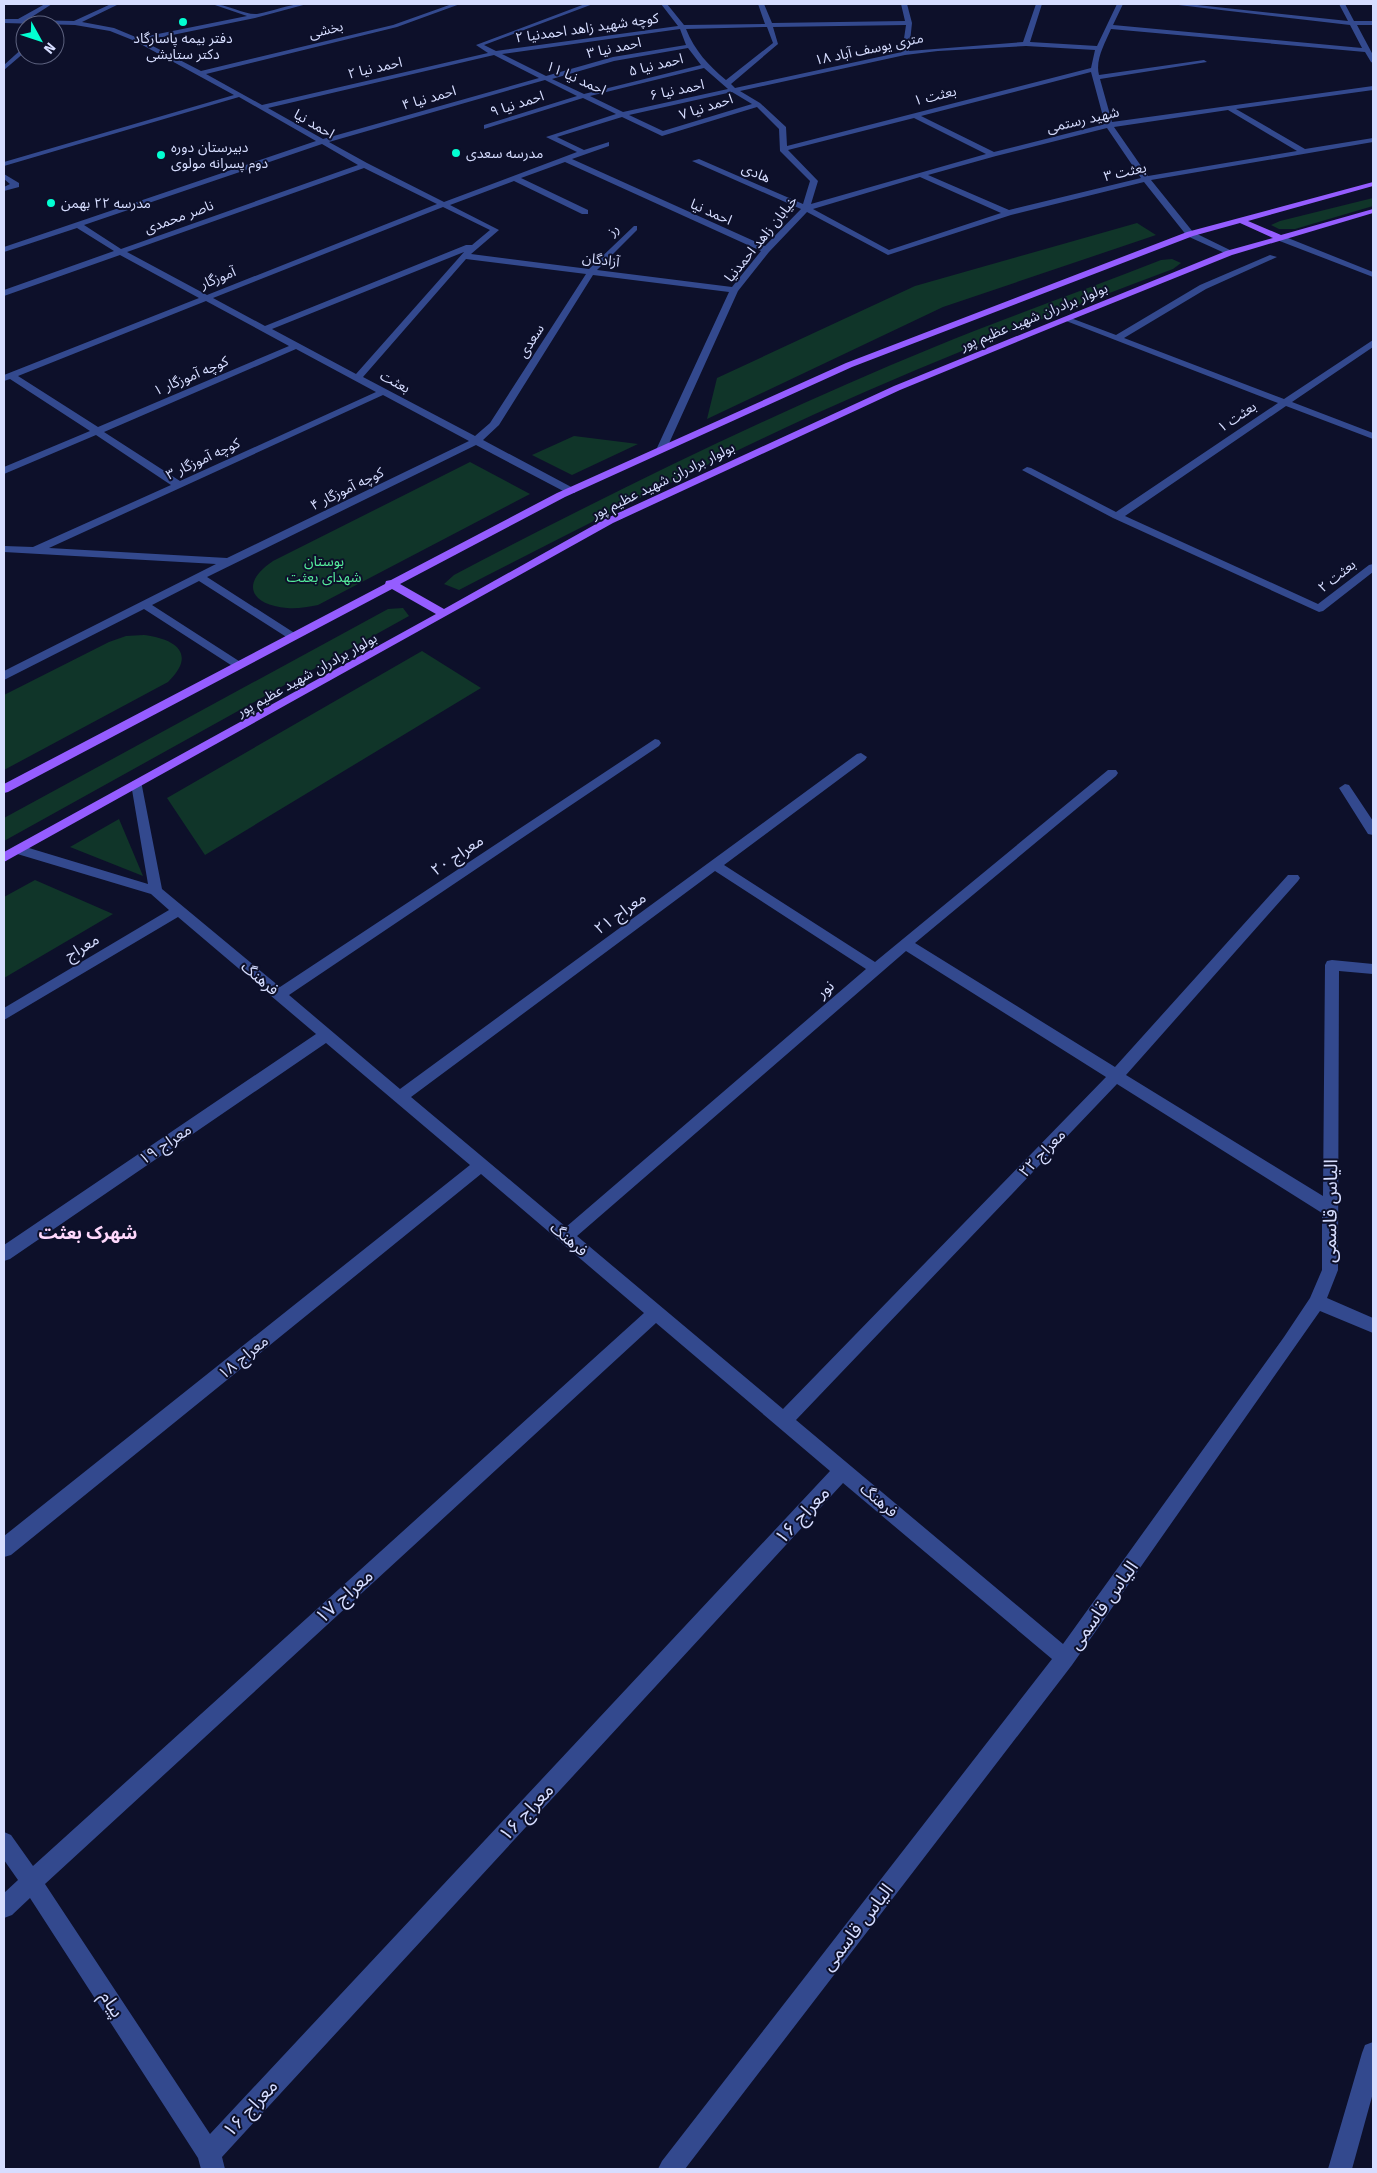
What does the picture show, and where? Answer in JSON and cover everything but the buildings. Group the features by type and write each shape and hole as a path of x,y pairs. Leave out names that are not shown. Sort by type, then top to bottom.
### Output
{"main road":[{"name":"بولوار برادران شهید عظیم‌ پور","path":"4,789 390,583 571,491 849,365 1190,234 1373,184"},
{"name":"بولوار برادران شهید عظیم‌ پور","path":"4,858 609,521 897,388 1065,319 1229,253 1373,211"},
{"path":"1240,220 1280,238"},
{"path":"390,583 444,614"}],"street":[{"path":"30,15 49,4"},
{"path":"75,23 116,4"},
{"path":"215,4 254,16"},
{"path":"272,4 289,9"},
{"path":"137,40 289,9 304,4"},
{"name":"بخشی","path":"200,74 395,26 457,4"},
{"name":"احمد نیا ۱۱","path":"590,4 479,45 662,134"},
{"path":"664,4 682,27 690,46 705,66 735,91 758,104 784,129 783,149"},
{"path":"726,84 776,43 761,4"},
{"path":"904,4 909,23 905,52"},
{"path":"1026,44 1038,4"},
{"path":"1120,4 1099,48 1094,69 1109,125 1146,179 1190,234 1229,253"},
{"path":"1173,4 1353,23 1373,23"},
{"path":"1228,4 1233,11"},
{"path":"1342,4 1373,61"},
{"name":"احمد نیا","path":"65,23 75,23 112,29 137,40 240,95 364,165 495,230 480,242"},
{"name":"کوچه شهید زاهد احمدنیا ۲","path":"495,53 682,27 909,23"},
{"path":"1109,27 1367,50"},
{"name":"۱۸ متری یوسف آباد","path":"735,91 905,52 938,48 1026,44 1099,48"},
{"name":"احمد نیا ۳","path":"544,78 613,59 690,46"},
{"name":"احمد نیا ۲","path":"261,107 495,53"},
{"path":"4,68 15,58"},
{"path":"1096,78 1204,62"},
{"name":"احمد نیا ۵","path":"583,96 705,66"},
{"name":"بعثت ۱","path":"783,149 1094,69"},
{"name":"احمد نیا ۴","path":"4,250 321,142 544,78"},
{"name":"شهید رستمی","path":"806,208 993,154 1109,125 1373,88"},
{"name":"احمد نیا ۶","path":"583,152 550,137 624,114 735,91"},
{"path":"4,164 240,95"},
{"name":"احمد نیا ۹","path":"487,127 583,96"},
{"name":"احمد نیا ۷","path":"662,134 758,104"},
{"path":"1229,108 1304,152"},
{"path":"914,116 993,154"},
{"name":"بعثت ۳","path":"888,253 1008,213 1146,179 1373,140"},
{"path":"442,205 606,144"},
{"name":"خیابان زاهد احمدنیا","path":"661,450 734,290 766,250 806,208 814,182 783,149"},
{"name":"احمد نیا","path":"565,159 766,250"},
{"name":"هادی","path":"696,161 806,208 888,253"},
{"name":"ناصر محمدی","path":"4,294 364,165"},
{"path":"921,175 1008,213"},
{"path":"4,176 16,185 4,189"},
{"path":"514,178 584,212"},
{"name":"آموزگار","path":"7,377 442,205"},
{"name":"بعثت","path":"76,224 121,252 206,298 571,491"},
{"name":"رز","path":"591,272 634,228"},
{"path":"1280,238 1373,275"},
{"path":"357,378 464,256 480,242"},
{"path":"264,329 480,242"},
{"name":"آزادگان","path":"464,256 734,290"},
{"path":"1118,338 1203,286 1273,257"},
{"name":"سعدی","path":"476,441 494,425 591,272"},
{"path":"1065,319 1373,436"},
{"name":"بعثت ۱","path":"1118,516 1373,343"},
{"name":"کوچه آموزگار ۱","path":"4,471 296,346"},
{"path":"7,377 98,431 179,485"},
{"name":"کوچه آموزگار ۳","path":"34,551 383,392"},
{"name":"کوچه آموزگار ۴","path":"4,676 229,561 476,441"},
{"path":"1026,470 1118,516"},
{"name":"بعثت ۲","path":"1118,516 1320,609 1373,567"},
{"path":"4,549 229,561"},
{"path":"200,577 292,636"},
{"path":"145,605 238,665"},
{"name":"معراج ۲۰","path":"279,995 655,743"},
{"name":"معراج ۲۱","path":"400,1097 861,756"},
{"name":"نور","path":"566,1236 905,944 1112,773"},
{"path":"19,850 156,891 138,784"},
{"path":"1345,788 1373,831"},
{"path":"715,865 876,969"},
{"name":"معراج ۲۲","path":"784,1421 1116,1076 1293,878"},
{"name":"فرهنگ","path":"156,891 1065,1658"},
{"name":"معراج","path":"4,1015 179,910"},
{"path":"905,944 1331,1210"},
{"name":"الیاس قاسمی","path":"670,2169 1065,1658 1317,1302 1330,1270 1332,965 1373,969"},
{"name":"معراج ۱۹","path":"4,1254 326,1035"},
{"name":"معراج ۱۸","path":"4,1548 481,1165"},
{"path":"1317,1302 1373,1326"},
{"name":"معراج ۱۷","path":"4,1907 31,1880 656,1312"},
{"name":"معراج ۱۶","path":"211,2161 843,1470"},
{"name":"پیام","path":"4,1842 31,1880 211,2161"},
{"path":"1340,2169 1373,2052"}],"green space":[{"path":"1373,198 1373,206 1295,229 1279,229 1271,225 1280,221"},
{"path":"1137,223 1156,235 943,307 707,419 717,378 915,286"},
{"path":"1172,259 1181,263 1173,269 993,338 815,414 636,500 459,590 444,584 454,575 572,514 810,400 989,325 1161,260"},
{"path":"574,436 638,444 572,475 532,455"},
{"name":"بوستان شهدای بعثت","path":"470,462 530,494 318,605 302,608 274,606 258,598 254,592 253,585 256,577 273,561"},
{"path":"403,608 409,616 4,841 4,818 388,609"},
{"path":"144,635 165,640 179,650 182,656 181,663 177,672 168,682 4,770 4,695 109,642 126,636"},
{"path":"422,651 481,688 205,855 167,798"},
{"path":"119,819 143,876 70,847"},
{"path":"35,880 113,914 4,978 4,897"}],"place":[{"name":"دفتر بیمه پاسارگاد دکتر ستایشی","path":"183,22"},
{"name":"مدرسه سعدی","path":"456,153"},
{"name":"دبیرستان دوره دوم پسرانه مولوی","path":"161,155"},
{"name":"مدرسه ۲۲ بهمن","path":"51,203"}],"district":[{"name":"شهرک بعثت","path":"88,1233"}]}
